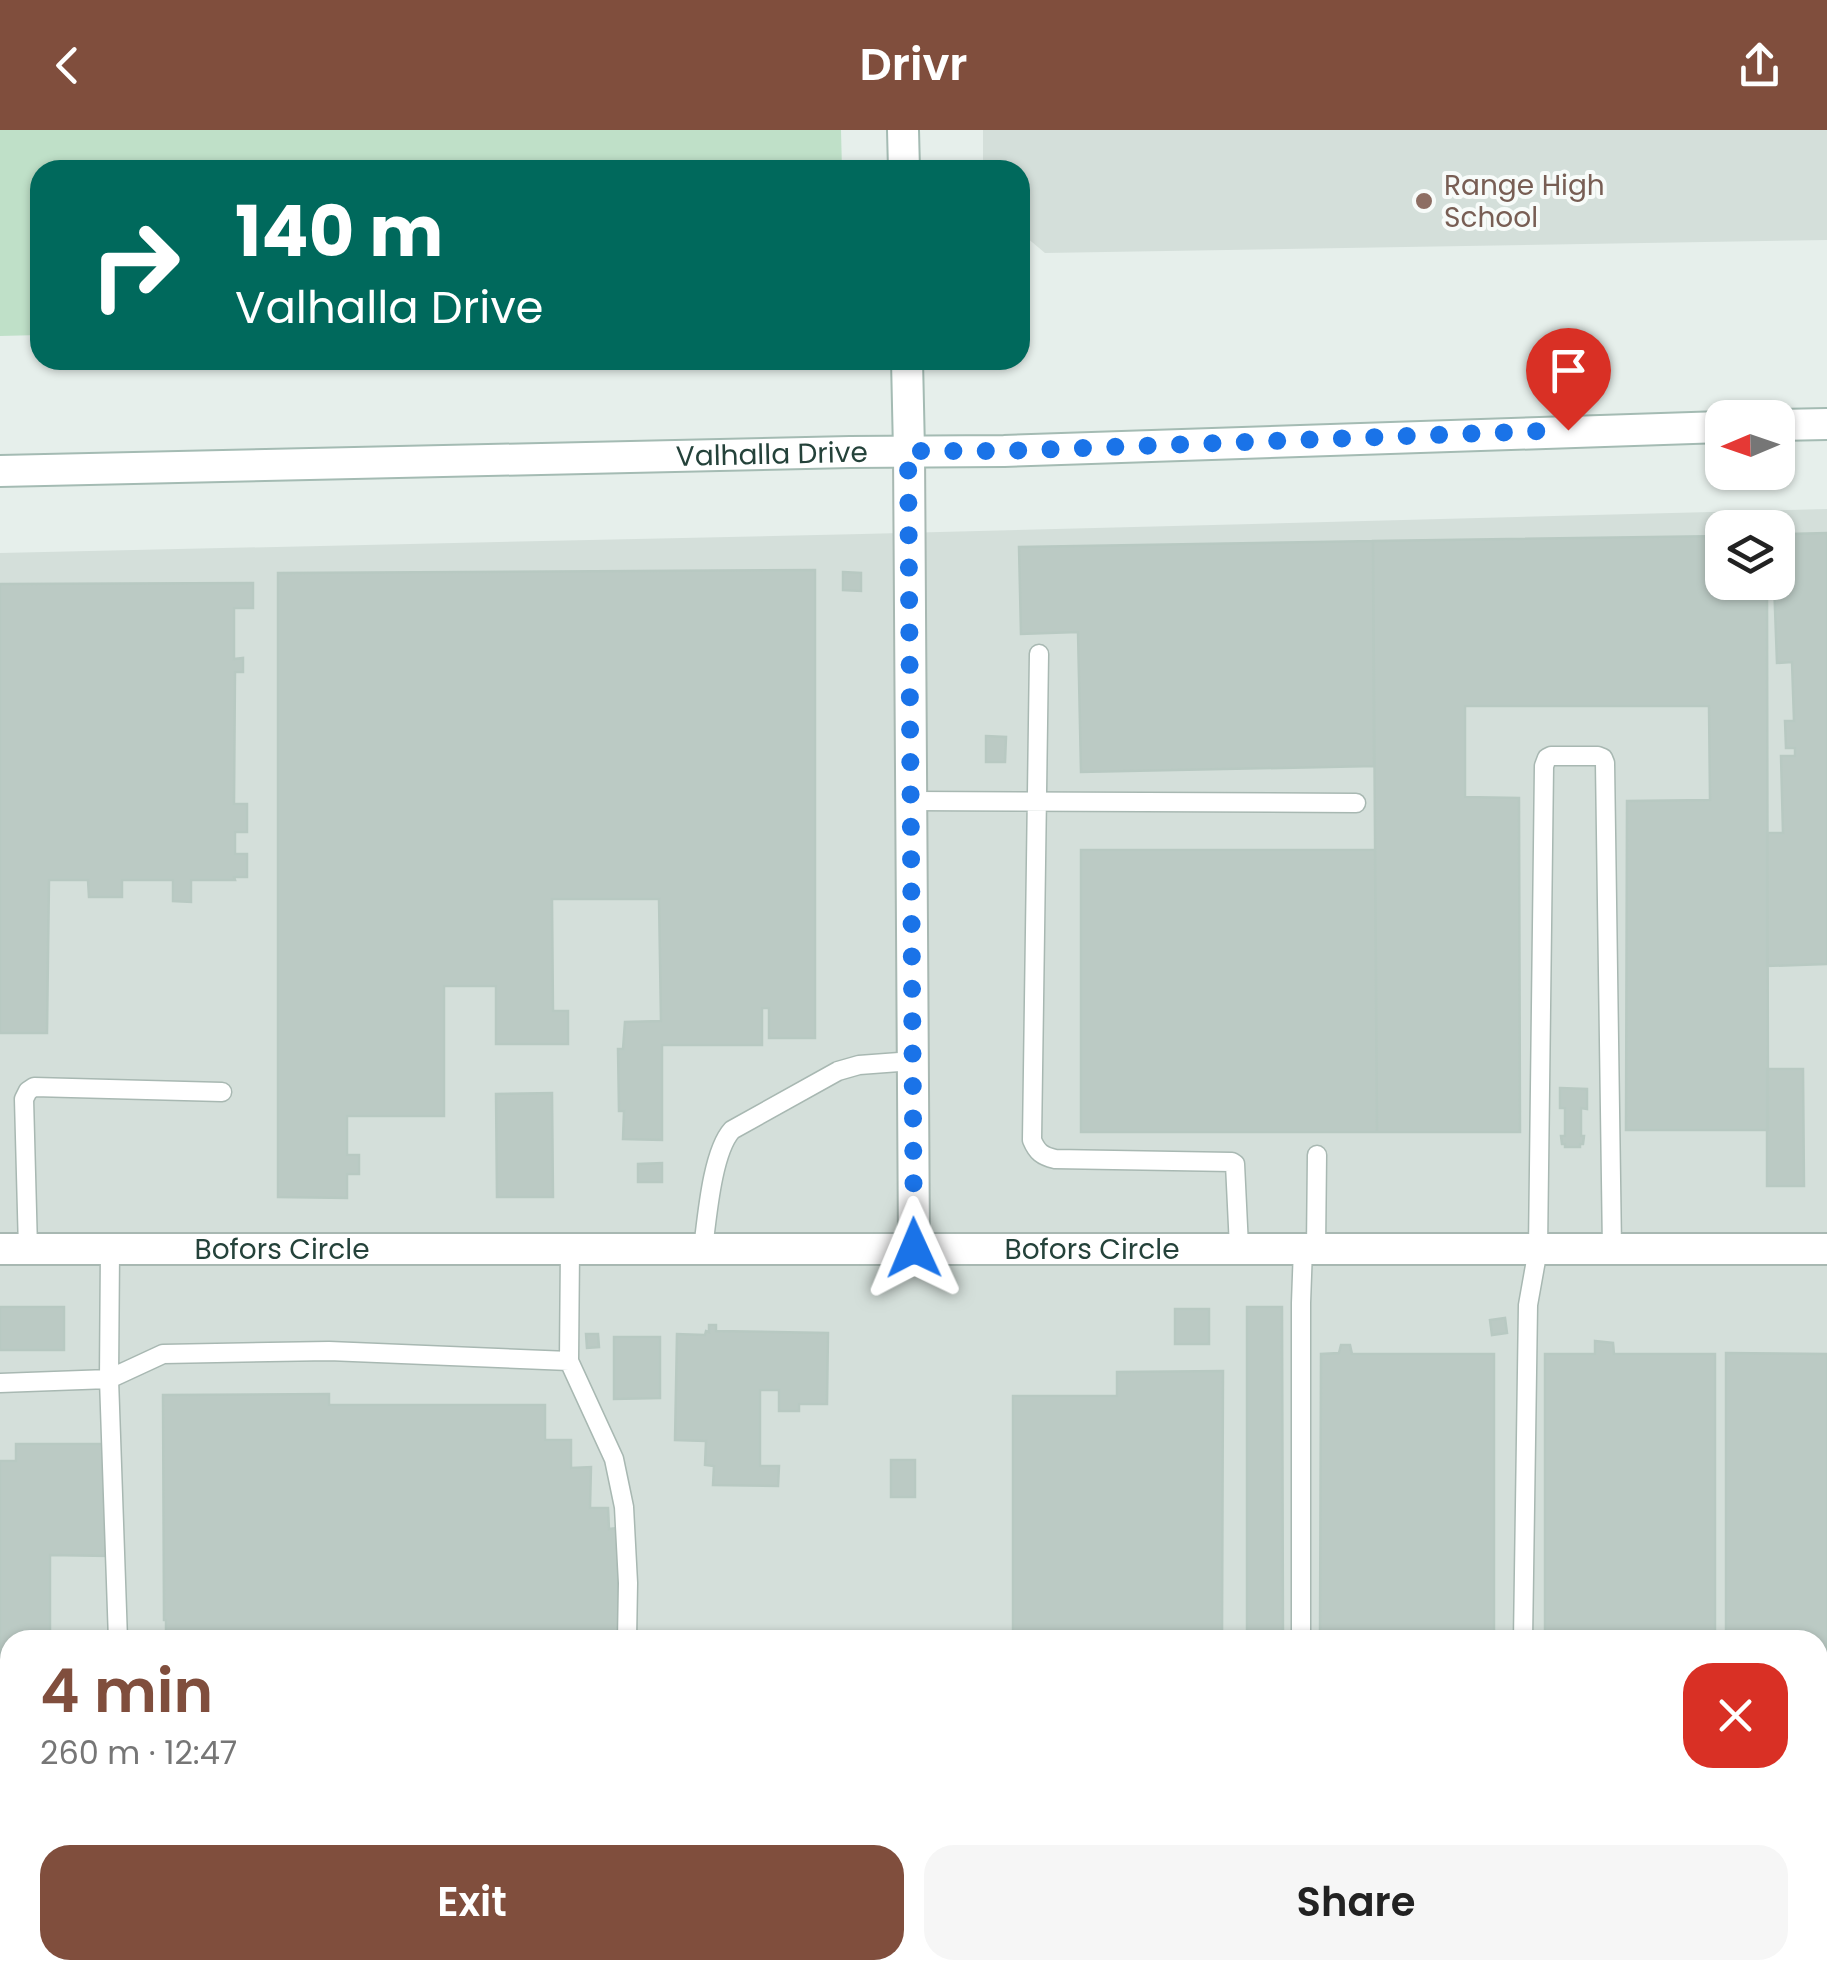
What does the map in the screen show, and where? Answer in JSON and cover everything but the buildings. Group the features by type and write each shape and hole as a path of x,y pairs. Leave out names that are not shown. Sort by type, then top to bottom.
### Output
{"street":[{"path":"903,130 904,160"},
{"path":"907,370 914,1248"},
{"path":"1795,425 1827,424"},
{"name":"Valhalla Drive","path":"0,471 1004,451 1705,428"},
{"name":"Bofors Circle","path":"14,1250 1827,1249"}],"lane":[{"path":"1039,654 1032,1140 1035,1149 1055,1160 1232,1162 1240,1248"},
{"path":"1523,1630 1528,1305 1538,1249 1544,766 1551,756 1598,756 1606,762 1612,1249"},
{"path":"911,801 1356,803"},
{"path":"703,1249 710,1194 724,1138 732,1130 838,1072 859,1065 912,1060"},
{"path":"14,1250 24,1099 34,1086 222,1092"},
{"path":"1301,1630 1301,1303 1310,1248 1317,1155"},
{"path":"570,1249 568,1361 614,1459 624,1507 627,1630"},
{"path":"110,1250 109,1380 118,1630"},
{"path":"0,1383 109,1380 162,1354 329,1351 568,1361"}],"shaded area":[{"name":"Range High School","path":"983,130 1827,130 1827,240 1045,253 1030,240 1030,160 983,160"},
{"path":"1827,509 1827,1630 0,1630 0,553 1705,512 1705,600 1795,600 1795,510 1788,510"}],"green space":[{"path":"0,130 841,130 842,160 30,160 30,335 0,336"}],"place":[{"name":"Range High School","path":"1424,201"}],"route":[{"path":"914,1248 908,451 1004,451 1568,430"}]}
